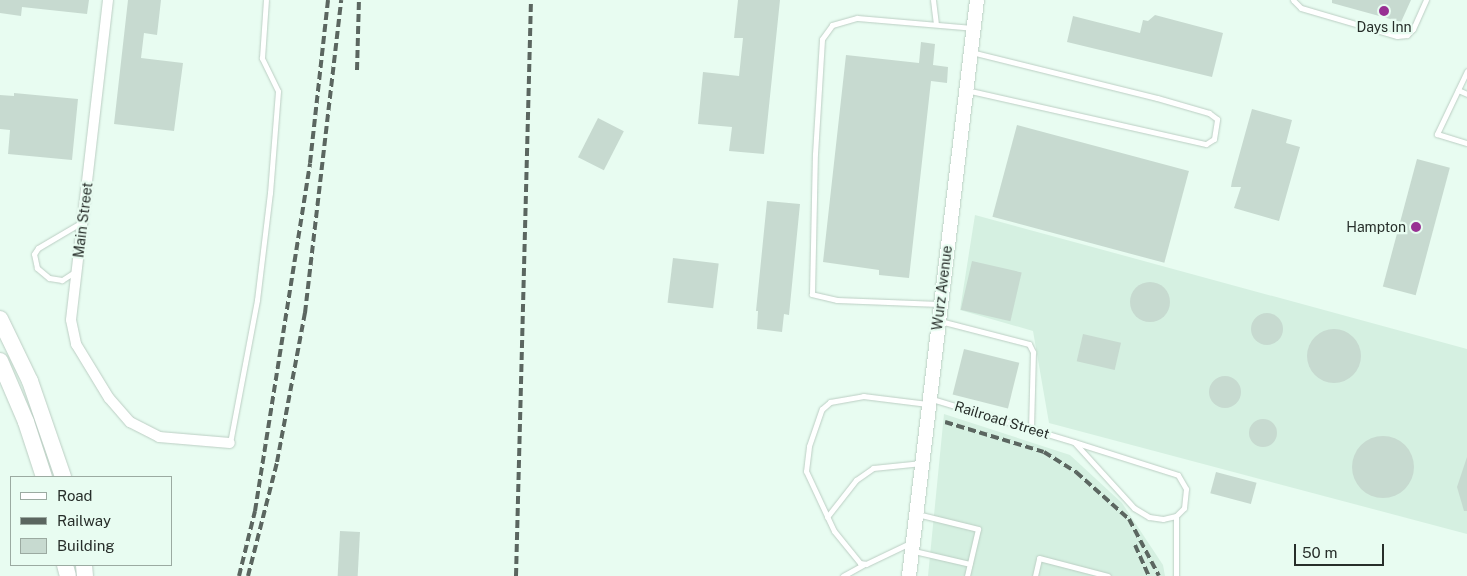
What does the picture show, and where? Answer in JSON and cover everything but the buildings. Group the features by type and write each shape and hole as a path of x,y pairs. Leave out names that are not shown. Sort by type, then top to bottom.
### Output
{"main road":[{"path":"0,319 30,381 63,476"},
{"path":"0,361 26,422 44,476"}],"street":[{"name":"Main Street","path":"108,0 72,320 76,344 109,398 130,422 159,437 230,443"},
{"name":"Wurz Avenue","path":"910,576 939,304 977,0"}],"lane":[{"path":"230,443 256,300 270,193 278,91 262,58 266,0"},
{"path":"933,0 936,24"},
{"path":"1292,0 1301,8 1397,36 1407,35 1413,29 1426,0"},
{"path":"939,304 837,300 812,294 814,154 822,39 832,25 856,18 974,28"},
{"path":"966,90 1206,144 1214,139 1217,119 1210,112 971,52"},
{"path":"1467,71 1437,134 1467,143"},
{"path":"1458,90 1467,94"},
{"path":"77,270 62,280 49,278 37,268 34,254 38,248 83,222"},
{"path":"938,320 1029,344 1033,352 1031,429"},
{"name":"Railroad Street","path":"866,564 860,563 834,531 806,471 809,446 822,409 830,402 863,396 929,401 1031,429 1178,475 1186,490 1184,508 1176,516"},
{"path":"1074,442 1134,508 1156,518 1176,516 1176,576"},
{"path":"827,517 856,480 873,468 923,463"},
{"path":"917,514 978,529 967,576"},
{"path":"842,576 866,564 913,546 970,564"},
{"path":"1035,576 1039,558 1108,576"}],"shaded area":[{"path":"975,215 1467,349 1467,534 1049,423 1033,331 960,310"},
{"path":"944,414 1070,455 1122,503 1163,565 1165,576 928,576"}],"railway":[{"path":"239,576 255,511 310,163 328,0"},
{"path":"248,576 277,462 305,313 341,0"},
{"path":"357,70 359,0"},
{"path":"516,576 531,0"},
{"path":"945,422 1044,452 1076,472 1129,519 1159,576"},
{"path":"1135,545 1149,576"}],"place":[{"name":"Days Inn","path":"1384,11"},
{"name":"Hampton","path":"1416,227"}]}
